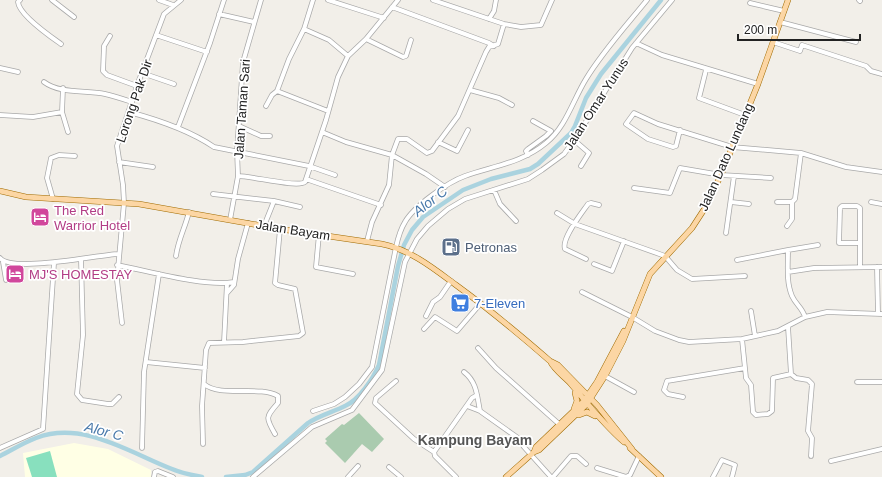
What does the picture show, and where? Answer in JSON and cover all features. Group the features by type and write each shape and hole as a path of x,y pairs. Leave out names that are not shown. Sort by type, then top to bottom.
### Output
{"main road":[{"name":"Jalan Dato Lundang","path":"598,383 605,376 623,341 650,274 699,218 721,175 758,84 788,0"},
{"name":"Jalan Bayam","path":"0,191 26,197 124,203 189,212 280,229 367,241 397,248 407,252 481,303 550,360 554,368 571,381 587,400"},
{"name":"Jalan Dato Lundang","path":"506,477 532,454 540,450 587,400 598,383 631,320"},
{"path":"571,381 586,388 598,383 597,405"},
{"path":"571,381 577,396 574,415 587,412 601,420"},
{"path":"587,400 597,405 632,449"},
{"path":"587,400 601,420 661,477"},
{"name":"Jalan Dato Lundang","path":"532,454 536,447 559,424 574,415"}],"street":[{"path":"20,0 18,2 19,7 48,36 62,44"},
{"path":"52,0 74,17"},
{"path":"159,0 173,5"},
{"name":"Lorong Pak Dir","path":"122,323 118,297 117,265 124,203 124,185 117,152 119,138 164,14 173,5 181,0"},
{"path":"178,127 207,52 224,0"},
{"name":"Jalan Taman Sari","path":"230,220 238,176 237,151 243,62 261,0"},
{"path":"266,106 272,95 277,91 289,59 304,29 313,0"},
{"path":"328,0 384,18"},
{"path":"238,176 302,185 306,179 309,166 322,132 338,77 348,56 366,39 398,0"},
{"path":"433,0 504,24 521,27 538,26 543,21 552,0"},
{"path":"489,19 494,11 496,0"},
{"path":"313,411 334,404 345,398 359,384 372,367 399,234 406,220 418,208 445,187 463,177 509,163 528,155 546,143 555,133 598,61 647,0"},
{"name":"Jalan Omar Yunus","path":"253,477 312,427 352,410 382,370 407,252 428,226 448,209 465,199 515,184 542,170 564,154 636,43 672,0"},
{"path":"750,3 784,11"},
{"path":"392,7 489,42 494,46"},
{"path":"219,14 254,22"},
{"path":"780,22 856,42"},
{"path":"367,241 372,222 390,185 392,155 397,142 401,138 407,139 426,153 432,151 458,116 486,52 489,47 498,44 504,24"},
{"path":"304,29 330,40 348,56"},
{"path":"156,35 207,52"},
{"path":"110,36 104,46 103,71 107,75 137,86"},
{"path":"366,39 404,57 406,56 410,40"},
{"path":"773,42 800,51 802,45 866,66 871,71 882,74"},
{"path":"636,43 650,51 706,70 758,84"},
{"path":"0,68 18,72"},
{"path":"706,70 699,98 745,115"},
{"path":"142,73 174,84"},
{"path":"44,82 80,92 104,94 132,102"},
{"path":"63,88 62,112 68,132"},
{"path":"470,90 499,98 512,105"},
{"path":"277,91 328,111"},
{"path":"0,114 33,117 62,112"},
{"path":"129,112 178,127 188,133 202,138 214,147 237,151 252,156 309,166 335,174"},
{"path":"680,130 676,146 673,147 648,139 628,127 626,123 634,113 658,124 680,130 732,146 801,153 846,167 882,172"},
{"path":"533,121 555,133"},
{"path":"239,126 261,136 270,136"},
{"path":"438,142 456,151 468,130"},
{"path":"528,155 526,151 546,136 550,131"},
{"path":"322,132 346,142 392,155 420,170 445,187"},
{"path":"574,140 589,153 581,166"},
{"path":"777,202 792,202 796,199 801,153"},
{"path":"53,199 46,178 51,158 59,155 75,156"},
{"path":"119,162 153,167"},
{"path":"634,188 670,193 680,168 721,175 771,178"},
{"path":"726,233 734,176"},
{"path":"306,179 381,206"},
{"path":"494,190 500,204 516,221"},
{"path":"212,194 274,201 300,207"},
{"path":"264,226 274,201"},
{"path":"731,202 749,204"},
{"path":"787,226 792,219 792,202"},
{"path":"871,202 882,204"},
{"path":"586,259 565,249 564,247 568,235 588,203 599,206"},
{"path":"860,243 839,243 840,208 842,206 857,206 860,208 860,243 860,266"},
{"path":"176,256 179,238 183,233 189,212"},
{"path":"557,213 575,224 665,256 676,270 692,279 745,276"},
{"path":"227,293 234,282 248,223"},
{"path":"204,444 202,424 207,345 211,342 243,342 299,336 303,333 295,289 275,283 280,229"},
{"path":"319,234 316,267 353,274"},
{"path":"594,264 612,271 624,241"},
{"path":"737,260 818,245"},
{"path":"788,250 790,291 793,298 802,309 805,317"},
{"path":"1,260 8,264 54,262 118,254"},
{"path":"81,259 83,335 77,394 82,400 108,404 112,404 119,397"},
{"path":"1,260 6,280"},
{"path":"0,448 42,429 54,262"},
{"path":"117,265 159,274 227,283 234,282"},
{"path":"582,292 631,320 655,331 679,340 702,342 742,339 755,336 788,327 805,317 827,312 880,314 880,267 860,266 814,268 788,272"},
{"path":"142,448 144,440 144,372 159,274"},
{"path":"426,316 433,302 440,297 451,281"},
{"path":"224,342 227,283"},
{"path":"424,329 435,317 457,331 481,303"},
{"path":"751,311 755,336"},
{"path":"788,327 792,374 796,378 808,380 812,384 808,431 812,441 811,456"},
{"path":"742,339 746,378 751,386 753,412 756,415 768,414 772,411 774,378 792,374"},
{"path":"478,348 496,368 559,424"},
{"path":"146,362 205,368"},
{"path":"683,397 668,394 664,390 667,381 745,368"},
{"path":"464,372 472,380 480,411"},
{"path":"605,376 634,392"},
{"path":"396,381 376,398 375,403 414,439 434,452 435,456 456,477"},
{"path":"857,382 882,382"},
{"path":"204,384 210,388 231,391 271,392 278,396 278,402 267,415 267,419 275,434"},
{"path":"434,452 472,398 477,395"},
{"path":"467,406 480,411 518,438 552,477 571,456 577,456 586,464"},
{"path":"832,461 882,449"},
{"path":"597,468 610,475 626,477 630,475 639,456"},
{"path":"713,477 722,460 735,465 732,477"},
{"path":"348,477 358,466"},
{"path":"389,466 401,477"},
{"path":"154,477 155,472 158,471 174,477"}],"shaded area":[{"path":"359,413 384,439 372,452 362,444 345,463 325,443 327,441 325,439 342,424 344,425"},
{"path":"74,443 108,449 151,470 151,477 25,477 23,453"}],"green space":[{"path":"50,451 57,477 32,477 26,458"}],"waterway":[{"name":"Alor C","path":"226,477 245,475 253,472 308,423 345,406 360,394 369,383 379,365 398,266 404,245 412,230 423,217 463,190 491,179 530,169 538,164 571,133 586,98 601,74 661,0"},
{"name":"Alor C","path":"0,456 36,438 54,434 71,433 106,441 175,470 202,477"}],"place":[{"name":"The Red Warrior Hotel","path":"40,217"},
{"name":"Petronas","path":"451,247"},
{"name":"MJ'S HOMESTAY","path":"15,274"},
{"name":"7-Eleven","path":"460,303"}],"district":[{"name":"Kampung Bayam","path":"475,440"}]}
